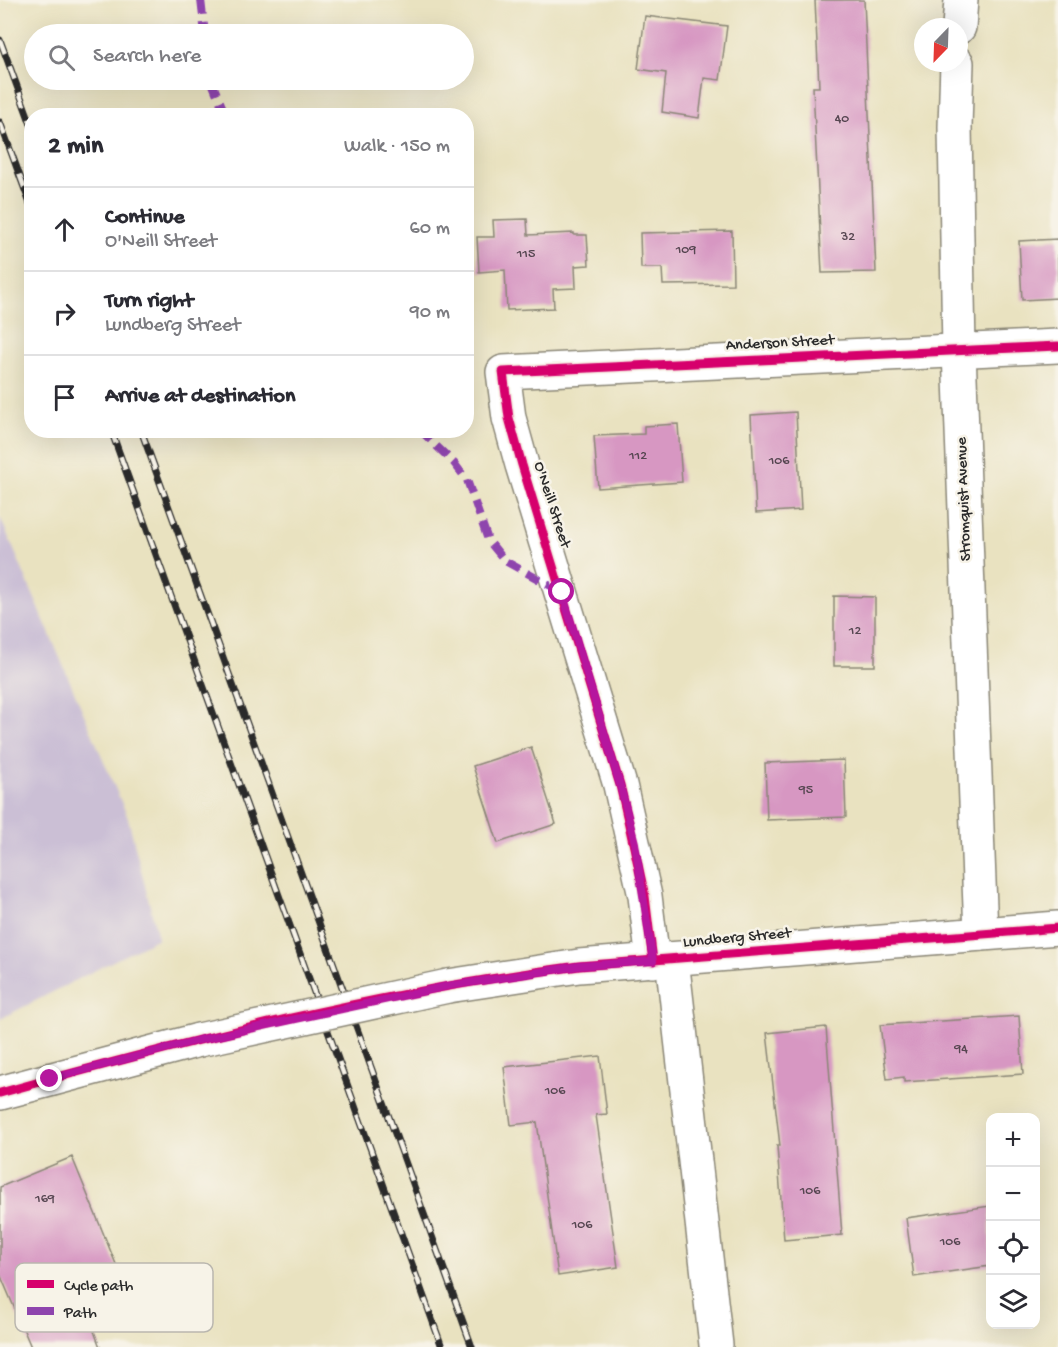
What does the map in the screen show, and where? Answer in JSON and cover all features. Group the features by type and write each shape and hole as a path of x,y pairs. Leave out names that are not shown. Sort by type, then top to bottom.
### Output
{"street":[{"path":"960,18 961,0"},
{"name":"Stromquist Avenue","path":"957,72 955,127 959,351 981,934"},
{"name":"Anderson Street","path":"503,372 1058,346"},
{"name":"O'Neill Street","path":"503,372 509,418 620,785 662,960 716,1345"},
{"name":"Lundberg Street","path":"0,1093 199,1040 448,986 579,966 1058,928"}],"shaded area":[{"path":"0,517 128,818 158,938 0,1019"}],"building":[{"path":"815,0 864,0 876,272 822,273 813,87 819,87"},
{"path":"645,16 727,26 720,80 704,78 699,118 662,112 666,73 638,69"},
{"path":"527,219 528,235 574,233 574,235 587,235 589,265 575,266 576,288 553,289 554,308 507,310 505,270 479,272 477,237 494,237 493,220"},
{"path":"732,231 733,284 663,285 662,268 641,268 640,233"},
{"path":"1058,239 1058,298 1022,300 1019,241"},
{"path":"796,412 801,510 756,513 751,415"},
{"path":"678,424 682,482 598,488 594,436 644,434 644,426"},
{"path":"834,596 875,597 875,666 834,666"},
{"path":"531,747 556,824 498,843 473,766"},
{"path":"844,760 846,817 767,820 765,763"},
{"path":"1019,1016 1023,1074 904,1082 904,1077 887,1079 880,1025"},
{"path":"826,1027 842,1235 784,1240 777,1146 780,1146 767,1033"},
{"path":"600,1056 607,1114 596,1115 618,1267 558,1276 537,1122 511,1125 504,1067"},
{"path":"72,1157 116,1263 15,1263 15,1309 0,1274 0,1187"},
{"path":"986,1207 986,1267 914,1277 906,1218"},
{"path":"25,1332 94,1332 100,1347 31,1347"}],"railway":[{"path":"0,40 25,108"},
{"path":"0,122 24,187"},
{"path":"114,438 442,1347"},
{"path":"144,438 472,1347"}],"marked path":[{"path":"201,0 204,24"},
{"path":"215,90 223,108"},
{"path":"428,438 454,463 467,480 488,540 505,561 562,592"}],"cycle path":[{"path":"653,961 645,896 620,785 522,465 509,418 503,372 1058,346"},
{"path":"0,1093 143,1054 287,1019 506,976 579,966 1058,928"}],"route":[{"path":"50,1079 199,1040 448,986 508,975 579,966 653,961 645,896 635,843 562,592"}]}
